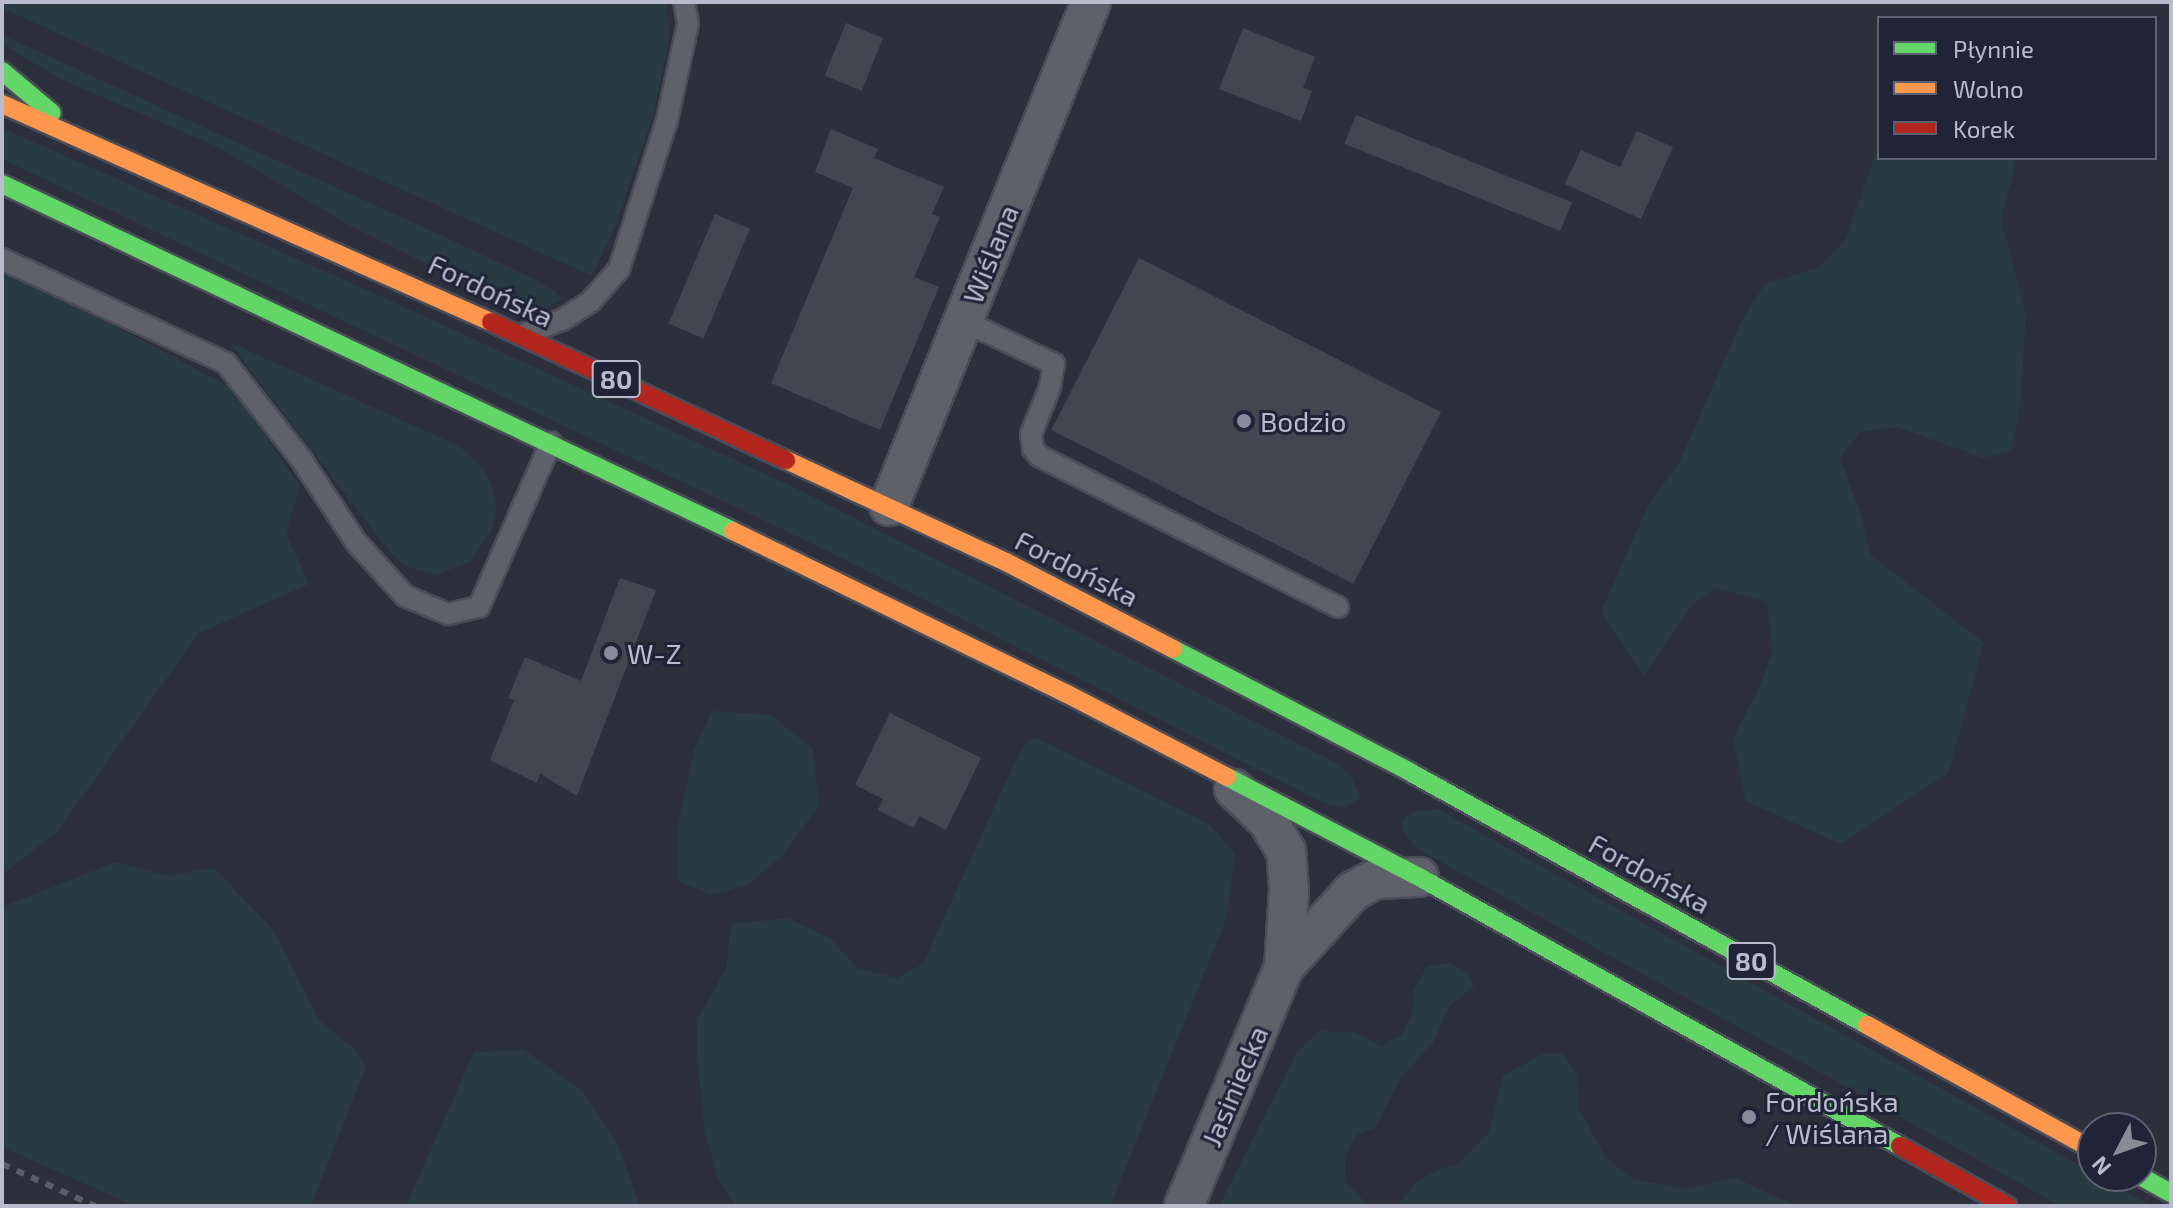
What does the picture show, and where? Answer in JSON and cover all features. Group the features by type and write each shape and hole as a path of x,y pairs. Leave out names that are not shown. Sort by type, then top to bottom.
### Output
{"main road":[{"path":"2,71 85,140"},
{"name":"Fordońska","path":"2,104 521,335 1006,562 1408,771 2077,1141"},
{"path":"2,184 551,442 1067,694 1419,877 2007,1206"}],"street":[{"name":"Wiślana","path":"889,506 1091,2"},
{"name":"Jasiniecka","path":"1184,1206 1284,967 1289,890 1286,851 1268,821 1238,791 1197,761"},
{"name":"Jasiniecka","path":"1284,967 1353,891 1376,879 1419,877"}],"lane":[{"path":"521,335 562,320 591,301 619,269 667,120 688,24 684,2"},
{"path":"2,259 226,363 301,459 356,542 405,596 448,614 479,607 551,442"},
{"path":"964,321 1054,364 1050,387 1031,434 1033,449 1039,456 1338,607"}],"shaded area":[{"path":"2,2 666,2 670,36 654,112 615,226 592,276 2,8"},
{"path":"2,35 536,280 555,291 561,299 547,308 499,300 349,225 220,148 61,79 2,44"},
{"path":"2,128 376,294 791,486 1336,763 1351,776 1360,798 1344,808 1326,804 828,551 2,159"},
{"path":"1877,148 1877,160 2013,160 2015,168 2001,218 2026,315 2020,410 2011,451 1983,458 1897,427 1860,432 1840,458 1871,555 1984,643 1949,772 1841,844 1746,801 1733,738 1759,688 1773,651 1767,602 1716,588 1691,606 1644,676 1601,612 1648,506 1680,461 1743,318 1765,284 1820,267 1846,239"},
{"path":"2,265 233,389 300,486 286,533 309,584 199,633 58,831 2,875"},
{"path":"229,342 459,446 484,469 493,489 496,511 492,530 470,562 435,575 405,566 386,547"},
{"path":"712,711 771,715 813,749 819,805 784,854 748,885 712,895 678,881 678,826 694,750"},
{"path":"1036,738 1210,825 1235,854 1227,917 1110,1206 736,1206 718,1178 705,1134 697,1055 697,1020 726,969 731,924 787,918 831,939 857,968 897,978 923,964 1014,764 1027,742"},
{"path":"1438,809 2077,1164 2077,1192 2125,1192 2153,1206 2061,1206 1416,848 1403,830 1402,820 1413,812"},
{"path":"116,862 168,876 214,868 273,930 319,1020 353,1048 366,1066 311,1206 135,1206 2,1147 2,907"},
{"path":"1449,963 1467,972 1474,987 1450,1005 1433,1043 1402,1076 1375,1128 1357,1134 1345,1156 1345,1181 1369,1206 1219,1206 1297,1052 1319,1031 1354,1032 1382,1046 1401,1035 1412,1016 1413,992 1427,966"},
{"path":"524,1050 582,1090 617,1142 640,1206 406,1206 474,1052"},
{"path":"1543,1054 1563,1054 1577,1074 1579,1109 1606,1158 1633,1179 1685,1189 1736,1178 1796,1206 1397,1206 1417,1182 1439,1169 1457,1165 1489,1132 1503,1076"}],"building":[{"path":"846,23 883,38 862,91 825,76"},
{"path":"1243,28 1315,57 1303,88 1312,91 1301,121 1219,89"},
{"path":"1356,115 1572,202 1560,231 1344,144"},
{"path":"831,129 878,149 874,158 944,187 932,214 940,217 914,277 939,287 880,430 771,383 853,188 815,172"},
{"path":"1637,131 1673,147 1641,219 1565,184 1581,150 1620,167"},
{"path":"715,214 750,229 703,338 669,324"},
{"name":"Bodzio","path":"1139,258 1441,412 1353,584 1051,430"},
{"path":"620,578 656,590 577,796 540,774 537,783 490,760 514,700 508,698 525,657 581,681"},
{"path":"890,713 981,758 946,830 919,816 914,828 878,810 883,799 855,785"}],"railway":[{"path":"2,1164 95,1206"}],"traffic: fast":[{"path":"2,71 52,113"},
{"path":"2,184 733,531"},
{"path":"1173,649 1408,771 1867,1025"},
{"path":"1227,777 1419,877 1900,1146"},
{"path":"2157,1185 2171,1193"}],"traffic: slow":[{"path":"2,104 491,322"},
{"path":"786,460 1006,562 1173,649"},
{"path":"733,531 1067,694 1227,777"},
{"path":"1867,1025 2077,1141"}],"traffic: jam":[{"path":"491,322 786,460"},
{"path":"1900,1146 2007,1206"}],"place":[{"name":"Bodzio","path":"1244,421"},
{"name":"W-Z","path":"611,653"},
{"name":"Fordońska / Wiślana","path":"1749,1117"}]}
